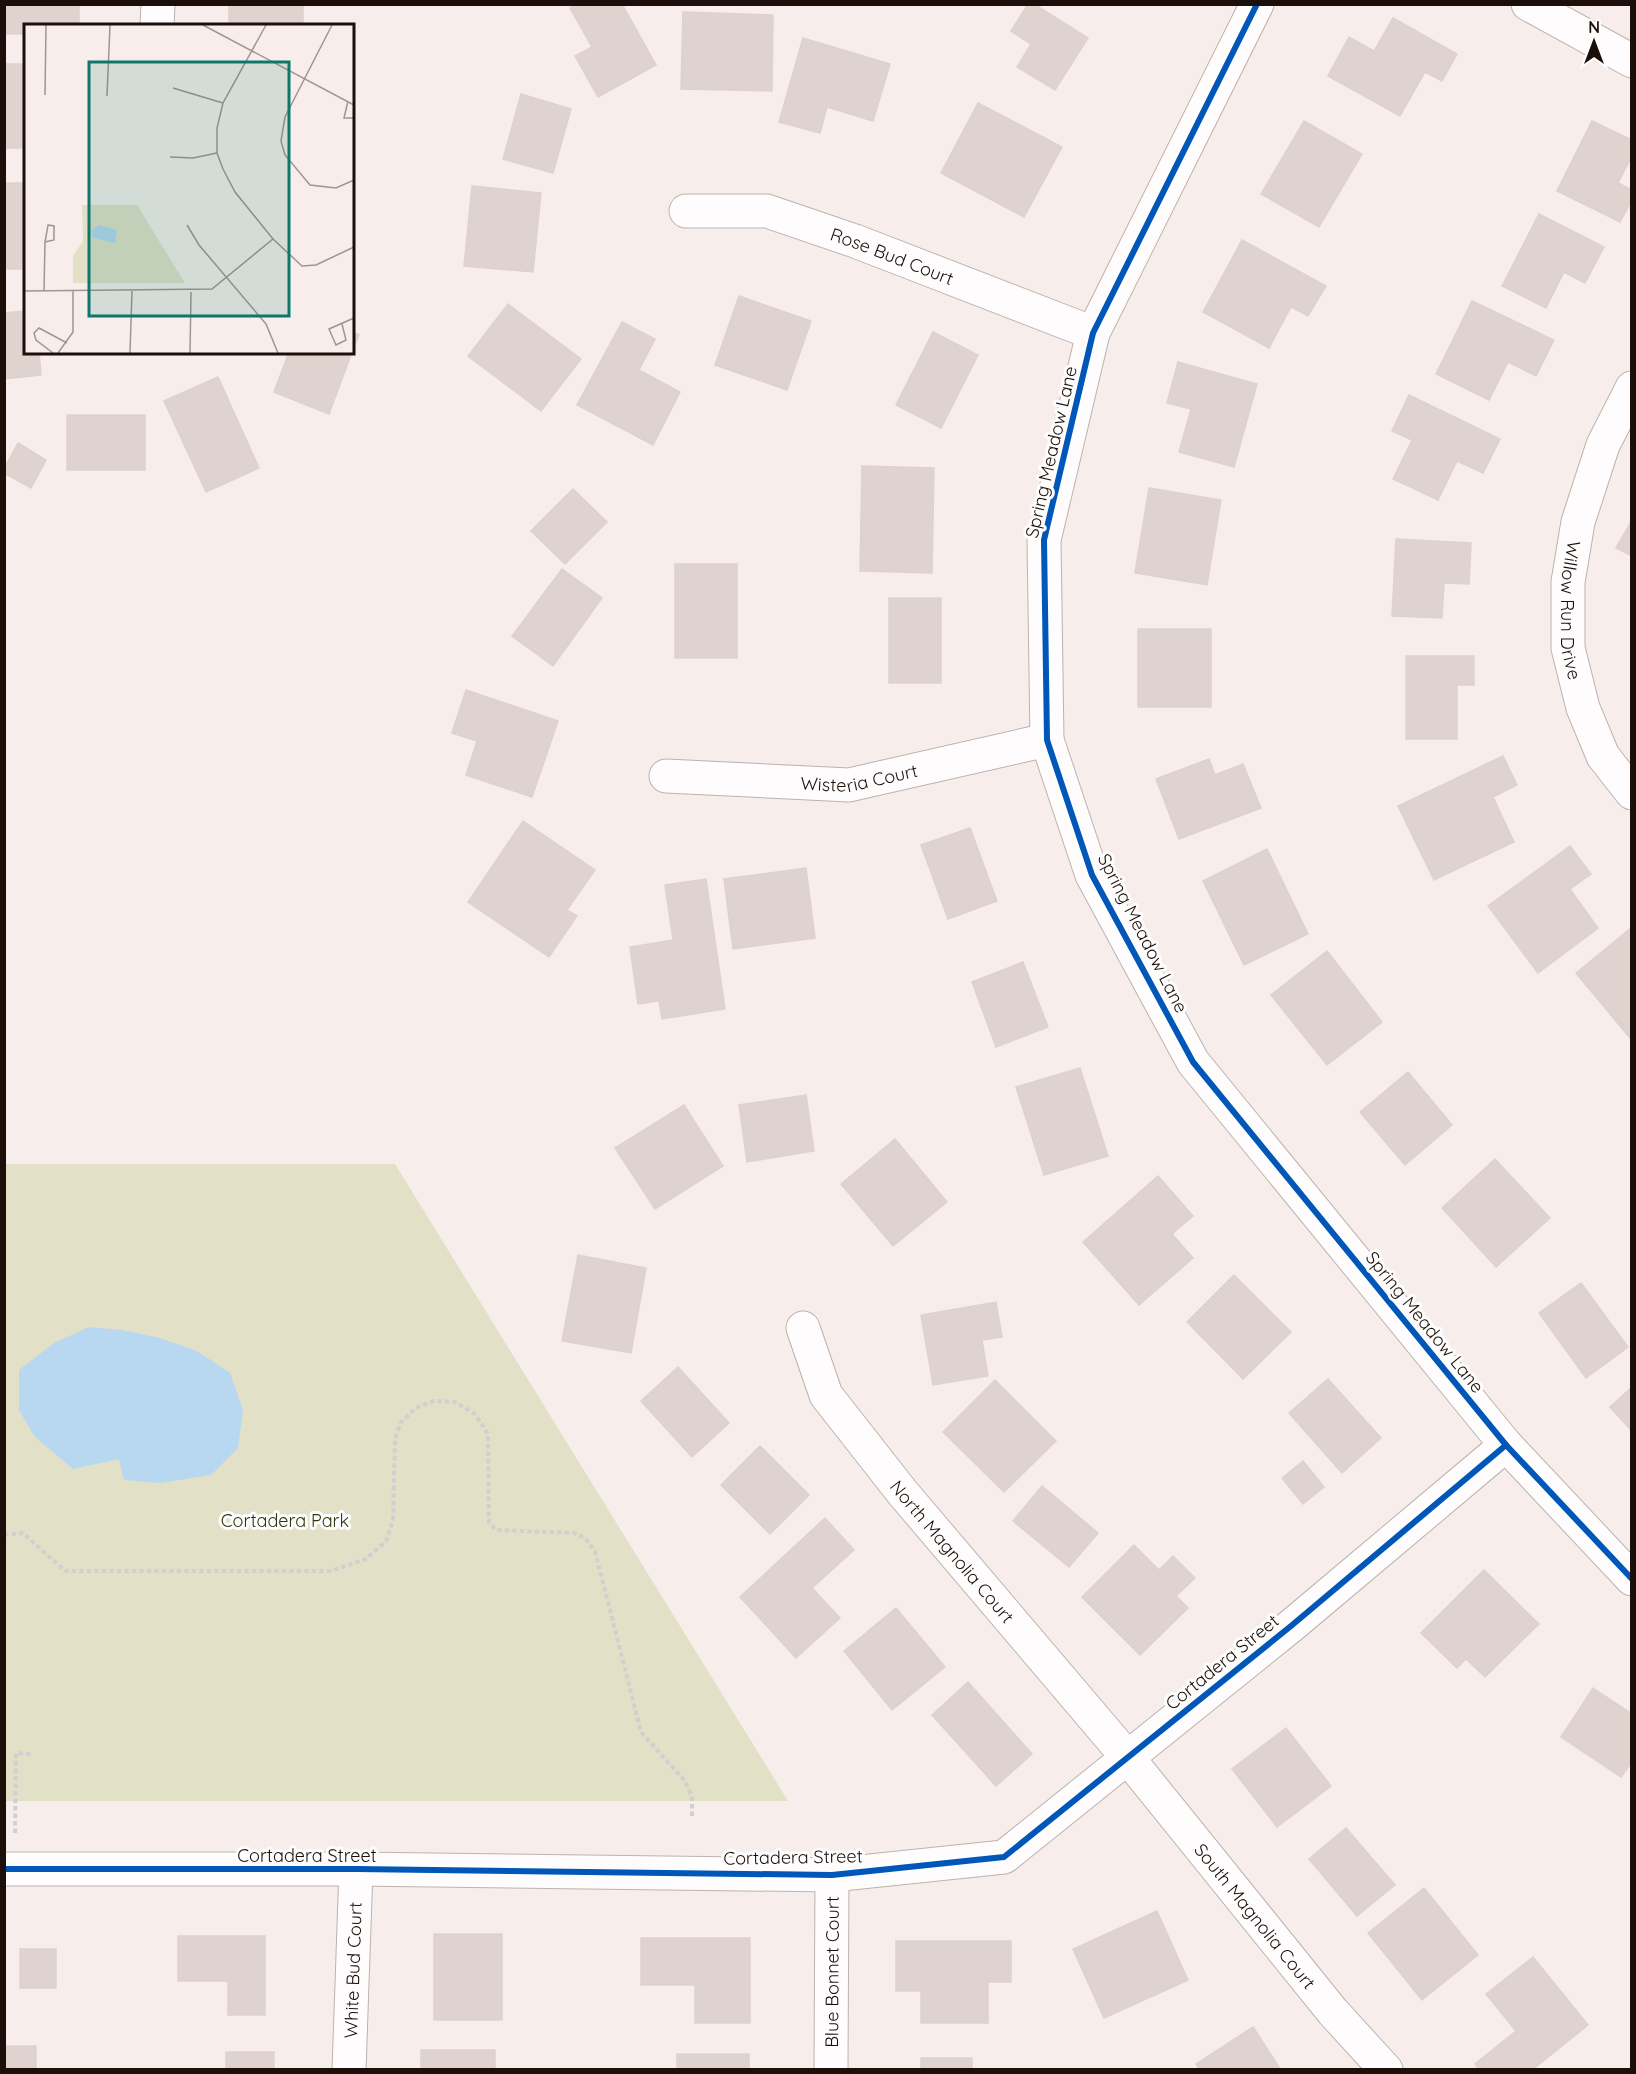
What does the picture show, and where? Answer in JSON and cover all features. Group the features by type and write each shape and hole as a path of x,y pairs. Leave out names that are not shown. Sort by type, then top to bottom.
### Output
{"street":[{"path":"157,24 158,4"},
{"name":"Spring Meadow Lane","path":"1257,4 1093,333 1044,540 1047,740 1092,874 1193,1062 1506,1445 1632,1580"},
{"path":"1528,4 1632,61"},
{"name":"Rose Bud Court","path":"687,211 767,212 855,241 1093,333"},
{"name":"Willow Run Drive","path":"1632,388 1603,445 1578,522 1568,582 1568,648 1583,708 1603,756 1632,793"},
{"name":"Wisteria Court","path":"666,776 849,785 1047,740"},
{"name":"North Magnolia Court","path":"803,1328 826,1395 902,1492 1128,1758"},
{"name":"Cortadera Street","path":"4,1869 356,1869 832,1875 1004,1857 1291,1626 1506,1445"},
{"name":"South Magnolia Court","path":"1128,1758 1333,2012 1386,2070"},
{"name":"White Bud Court","path":"349,2070 356,1869"},
{"name":"Blue Bonnet Court","path":"831,2070 832,1875"}],"path":[{"path":"4,1535 23,1533 65,1571 331,1571 366,1559 386,1540 393,1520 395,1439 401,1422 416,1408 433,1401 455,1402 476,1414 488,1434 489,1523 496,1530 574,1533 585,1538 595,1551 641,1732 684,1780 692,1796 692,1817"},
{"path":"15,1833 16,1753 32,1754"}],"green space":[{"name":"Cortadera Park","path":"5,1164 395,1164 788,1801 5,1801"}],"water":[{"path":"89,1327 122,1330 160,1338 197,1351 230,1373 243,1410 238,1448 211,1475 160,1483 124,1480 119,1459 73,1469 35,1437 19,1410 19,1370 54,1343"}],"building":[{"path":"6,4 79,4 79,24 24,24 24,34 6,34"},
{"path":"229,4 303,4 303,24 229,24"},
{"path":"577,4 622,4 656,65 598,97 575,56 592,47 570,8"},
{"path":"1028,4 1034,4 1088,38 1055,90 1017,67 1031,44 1011,31"},
{"path":"683,12 773,15 772,91 681,89"},
{"path":"1393,18 1457,54 1442,81 1425,72 1400,116 1328,76 1349,37 1374,51"},
{"path":"803,38 890,64 873,121 827,107 820,133 779,122"},
{"path":"4,64 24,64 24,148 4,148"},
{"path":"521,94 571,109 553,173 503,159"},
{"path":"978,103 1062,147 1024,217 941,173"},
{"path":"1304,121 1362,154 1319,227 1261,194"},
{"path":"1592,121 1632,140 1632,156 1618,183 1632,190 1632,200 1620,222 1557,191"},
{"path":"4,183 24,183 24,269 4,269"},
{"path":"472,186 541,193 533,272 464,266"},
{"path":"1539,214 1604,247 1585,283 1564,272 1546,308 1502,286"},
{"path":"1242,240 1326,286 1308,316 1291,307 1269,348 1203,312"},
{"path":"739,296 811,321 787,390 715,365"},
{"path":"1472,301 1554,340 1536,376 1508,362 1489,400 1436,374"},
{"path":"508,304 581,359 541,411 468,356"},
{"path":"24,311 24,354 39,354 41,375 4,379 4,313"},
{"path":"622,322 655,339 639,370 680,392 653,445 577,405"},
{"path":"933,332 978,355 941,428 896,405"},
{"path":"354,333 359,335 354,347"},
{"path":"288,354 351,354 329,414 274,392"},
{"path":"1178,362 1257,384 1234,467 1179,452 1191,409 1167,403"},
{"path":"218,377 259,468 206,492 164,401"},
{"path":"1409,395 1500,439 1483,473 1457,461 1438,500 1393,479 1412,440 1392,431"},
{"path":"67,415 145,415 145,470 67,470"},
{"path":"18,443 46,460 31,488 4,473"},
{"path":"862,466 934,468 932,573 860,571"},
{"path":"1149,488 1221,500 1207,585 1135,573"},
{"path":"573,489 607,522 565,564 531,531"},
{"path":"1632,520 1632,556 1616,548"},
{"path":"1396,539 1471,543 1469,584 1444,583 1442,618 1392,616"},
{"path":"675,564 737,564 737,658 675,658"},
{"path":"562,569 602,598 553,666 512,636"},
{"path":"889,598 941,598 941,683 889,683"},
{"path":"1138,629 1211,629 1211,707 1138,707"},
{"path":"1406,656 1474,656 1474,685 1457,685 1457,739 1406,739"},
{"path":"466,690 558,721 532,797 466,775 477,741 452,733"},
{"path":"1503,756 1517,785 1493,797 1514,842 1434,880 1398,806"},
{"path":"1209,759 1215,775 1243,764 1261,808 1179,839 1156,779"},
{"path":"523,821 595,870 567,910 577,916 549,957 468,902"},
{"path":"970,828 997,901 948,919 921,845"},
{"path":"1570,846 1591,874 1570,889 1598,928 1538,973 1488,906"},
{"path":"1267,849 1308,934 1244,965 1203,881"},
{"path":"806,868 815,938 733,949 724,879"},
{"path":"706,879 725,1009 662,1019 659,1001 638,1004 630,947 673,940 665,885"},
{"path":"1632,927 1632,1037 1630,1038 1576,973"},
{"path":"1327,951 1382,1022 1327,1065 1271,995"},
{"path":"1023,962 1048,1027 996,1047 972,982"},
{"path":"1080,1068 1108,1156 1044,1175 1016,1087"},
{"path":"1408,1072 1452,1125 1405,1165 1360,1112"},
{"path":"806,1095 814,1151 747,1162 739,1105"},
{"path":"684,1105 723,1166 655,1209 615,1148"},
{"path":"895,1139 947,1202 893,1246 841,1184"},
{"path":"1495,1159 1550,1218 1496,1267 1442,1208"},
{"path":"1158,1176 1193,1216 1172,1234 1193,1258 1139,1305 1083,1242"},
{"path":"578,1255 646,1268 631,1353 562,1341"},
{"path":"1234,1275 1291,1332 1243,1379 1187,1322"},
{"path":"1581,1283 1628,1347 1586,1378 1539,1313"},
{"path":"996,1302 1002,1337 982,1340 988,1376 933,1385 921,1315"},
{"path":"678,1367 729,1423 692,1457 641,1401"},
{"path":"1328,1379 1381,1438 1342,1473 1289,1413"},
{"path":"995,1380 1056,1441 1004,1492 943,1432"},
{"path":"1632,1387 1632,1431 1610,1407"},
{"path":"760,1446 809,1495 770,1534 721,1485"},
{"path":"1303,1461 1324,1487 1303,1504 1282,1478"},
{"path":"1042,1486 1098,1533 1069,1567 1013,1521"},
{"path":"825,1518 854,1550 812,1588 840,1618 796,1658 740,1597"},
{"path":"1134,1545 1159,1570 1173,1556 1195,1578 1176,1596 1188,1608 1140,1655 1082,1597"},
{"path":"1484,1570 1539,1624 1485,1677 1466,1659 1457,1668 1421,1633"},
{"path":"896,1608 945,1667 892,1710 844,1651"},
{"path":"968,1682 1032,1754 996,1786 932,1715"},
{"path":"1593,1688 1632,1714 1632,1762 1621,1777 1561,1737"},
{"path":"1286,1728 1331,1786 1277,1827 1232,1769"},
{"path":"1346,1828 1395,1885 1357,1916 1309,1859"},
{"path":"1424,1888 1478,1955 1422,2000 1368,1933"},
{"path":"1157,1911 1188,1980 1104,2018 1073,1949"},
{"path":"434,1934 502,1934 502,2020 434,2020"},
{"path":"178,1936 265,1936 265,2015 228,2015 228,1981 178,1981"},
{"path":"641,1938 750,1938 750,2023 695,2023 695,1985 641,1985"},
{"path":"896,1941 1011,1941 1011,1982 988,1982 988,2023 921,2023 921,1991 896,1991"},
{"path":"20,1949 56,1949 56,1988 20,1988"},
{"path":"1533,1957 1588,2025 1532,2070 1479,2070 1475,2064 1516,2031 1486,1994"},
{"path":"1253,2027 1281,2070 1200,2070 1196,2064"},
{"path":"4,2046 36,2046 36,2070 4,2070"},
{"path":"421,2050 495,2050 495,2070 421,2070"},
{"path":"226,2052 274,2052 274,2070 226,2070"},
{"path":"677,2054 749,2054 749,2070 677,2070"},
{"path":"921,2058 972,2058 972,2070 921,2070"}],"cycle path":[{"path":"1257,4 1093,333 1044,540 1047,740 1092,875 1193,1062 1506,1445 1632,1579"},
{"path":"4,1869 356,1869 832,1875 1004,1857 1291,1626 1506,1445"}]}
